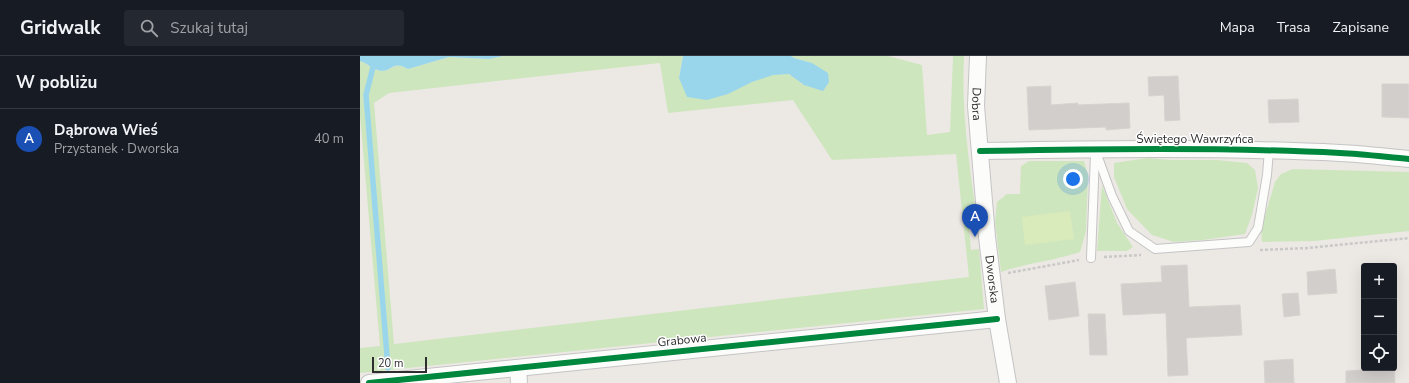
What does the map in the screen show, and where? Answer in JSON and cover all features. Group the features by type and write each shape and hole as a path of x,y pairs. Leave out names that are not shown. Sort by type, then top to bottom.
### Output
{"street":[{"name":"Dobra","path":"978,56 976,106 980,151"},
{"name":"Świętego Wawrzyńca","path":"980,151 1095,149 1268,150 1342,153 1409,159"},
{"name":"Dworska","path":"980,151 987,237 997,319 1008,383"},
{"name":"Grabowa","path":"369,383 518,375 997,319"}],"lane":[{"path":"1095,149 1112,196 1130,231 1156,249 1249,242 1258,228 1267,175 1268,150"},
{"path":"1091,258 1095,149"}],"green space":[{"path":"503,56 683,56 679,78 728,94 757,80 781,74 788,74 804,85 812,63 791,56 888,56 922,65 927,135 950,132 953,56 964,56 963,77 965,120 969,163 978,226 969,227 971,250 979,249 984,309 360,373 360,348 380,346 360,115 360,61 381,71 385,71 396,66 408,69 449,57 489,59","holes":["660,63 668,113 793,100 832,160 956,154 969,277 394,344 374,103 389,93"]},
{"path":"1147,158 1170,160 1217,160 1247,163 1255,170 1258,188 1252,215 1245,234 1203,240 1174,242 1152,235 1127,209 1114,177 1114,163"},
{"path":"1029,161 1084,161 1088,175 1086,231 1080,252 1001,272 995,222 997,202 1007,194 1020,194 1021,166"},
{"path":"1293,169 1409,172 1409,231 1314,241 1262,242 1261,229 1275,182 1281,174"},
{"path":"1102,185 1117,223 1133,247 1127,251 1097,251"},
{"path":"1070,211 1074,239 1025,245 1022,217"}],"water":[{"path":"360,56 503,56 489,59 449,57 408,69 396,66 385,71 381,71 360,61"},
{"path":"683,56 791,56 812,63 828,73 829,82 823,91 804,85 789,74 773,75 752,82 728,94 707,100 687,97 679,78"}],"building":[{"path":"1178,76 1180,120 1165,121 1164,95 1149,96 1148,77"},
{"path":"1382,84 1409,84 1409,118 1382,117"},
{"path":"1051,86 1051,105 1078,103 1078,105 1129,103 1130,128 1106,130 1106,127 1029,130 1027,87"},
{"path":"1298,99 1299,122 1269,123 1268,100"},
{"path":"1187,265 1189,307 1240,305 1242,335 1186,338 1188,375 1168,376 1166,313 1123,315 1121,284 1162,282 1161,266"},
{"path":"1335,269 1337,293 1308,295 1307,272"},
{"path":"1075,282 1079,316 1049,320 1045,286"},
{"path":"1298,293 1300,315 1284,317 1282,294"},
{"path":"1088,314 1105,314 1107,355 1090,355"},
{"path":"1293,359 1294,383 1265,383 1264,361"},
{"path":"1346,371 1394,371 1395,383 1346,383"}],"waterway":[{"path":"373,67 366,95 388,368"}],"cycle path":[{"path":"980,151 1205,149 1349,153 1409,159"},
{"path":"369,383 997,319"}],"place":[{"name":"Dąbrowa Wieś","path":"975,237"}]}
